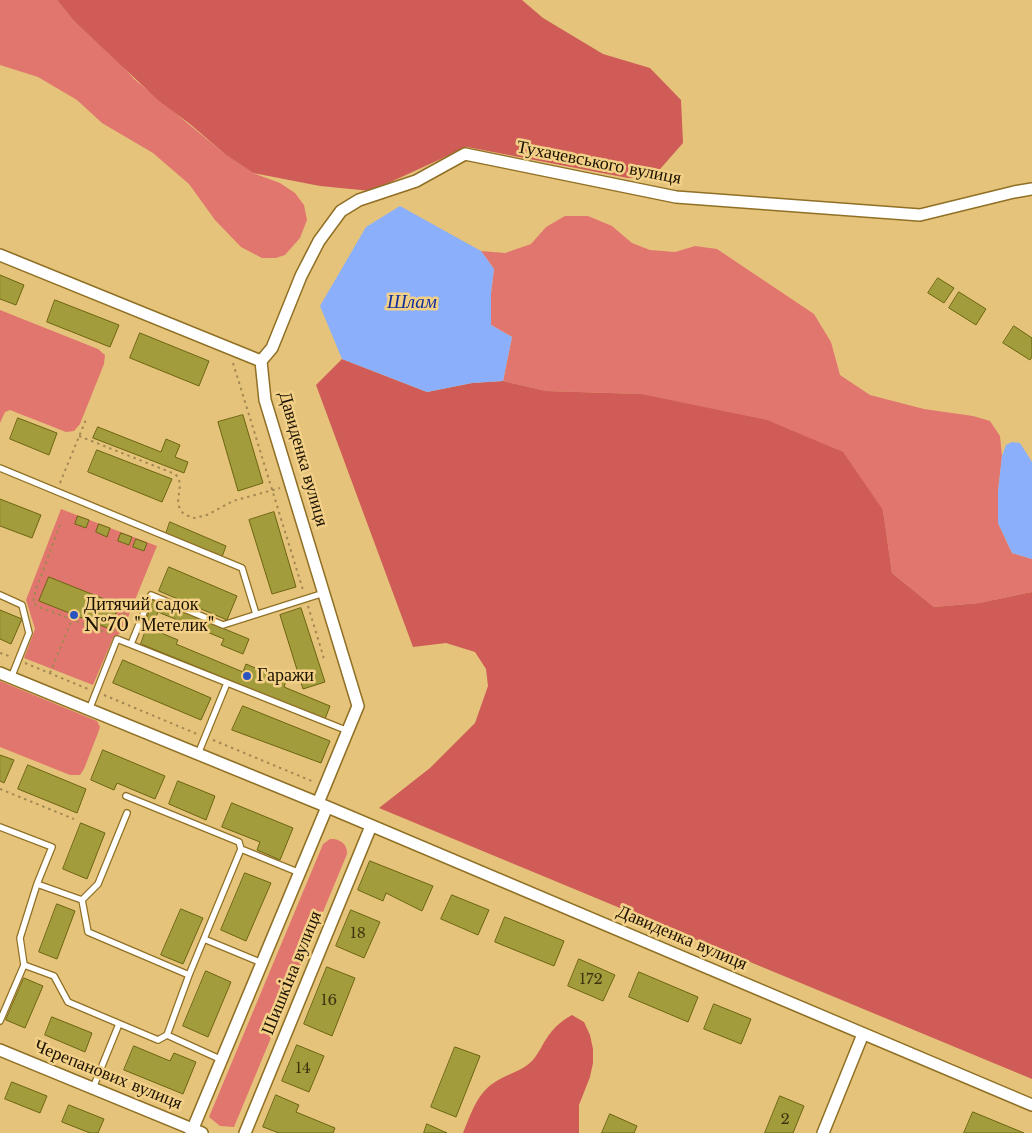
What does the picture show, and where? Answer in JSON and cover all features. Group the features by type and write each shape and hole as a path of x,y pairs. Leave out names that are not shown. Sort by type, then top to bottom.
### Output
{"street":[{"name":"Тухачевського вулиця","path":"261,361 272,348 301,276 319,241 342,211 359,200 416,181 464,154 676,197 920,215 1032,189"},
{"path":"0,255 261,361"},
{"name":"Давиденка вулиця","path":"261,361 265,400 358,706 325,786 322,805"},
{"name":"Давиденка вулиця","path":"0,673 322,805 1032,1105"},
{"path":"195,1132 222,1060 300,873 322,805"},
{"name":"Шишкiна вулиця","path":"245,1133 371,826"},
{"path":"822,1133 863,1034"},
{"name":"Черепанових вулиця","path":"0,1050 195,1132"}],"lane":[{"path":"0,468 242,568 256,614"},
{"path":"131,644 150,595 223,625 324,593"},
{"path":"0,595 22,604 29,633 11,678"},
{"path":"89,710 118,639 348,731"},
{"path":"198,754 227,683"},
{"path":"24,965 54,976 68,1002 158,1040 167,1035 189,975 241,849 239,842 126,796"},
{"path":"82,900 98,884 127,813"},
{"path":"0,827 52,847 37,884 20,938 24,965 0,1021"},
{"path":"241,849 300,873"},
{"path":"37,884 82,900"},
{"path":"82,900 88,932 189,975"},
{"path":"204,939 262,963"},
{"path":"93,1088 119,1024"},
{"path":"167,1035 222,1060"}],"path":[{"path":"229,347 325,662"},
{"path":"56,492 87,417"},
{"path":"79,436 175,474 180,478 179,504 183,513 194,518 207,515 233,501 291,485"},
{"path":"60,526 33,596 33,602 39,607 109,634 119,626 126,610"},
{"path":"50,673 74,615"},
{"path":"0,653 325,786"},
{"path":"0,789 74,819"}],"shaded area":[{"path":"0,0 57,0 73,20 121,64 134,79 226,155 253,173 280,183 295,193 304,205 307,220 300,238 285,255 276,258 262,258 241,247 215,220 189,184 153,153 102,123 77,100 38,77 0,65"},
{"path":"57,0 522,0 543,18 603,54 650,68 681,100 683,143 654,176 628,178 467,147 371,191 320,186 253,173 226,155 190,124 159,101 73,20"},
{"path":"565,216 588,216 612,226 632,243 650,250 675,252 695,246 717,249 814,314 831,342 840,375 870,395 924,409 973,416 990,421 1000,436 1002,456 998,492 998,523 1012,553 1032,559 1032,592 979,603 934,607 892,573 883,510 641,394 546,391 503,381 512,337 491,325 491,293 494,269 481,251 505,253 531,244 546,227"},
{"path":"0,310 98,349 105,355 104,364 80,424 74,431 66,432 10,410 5,412 0,423"},
{"path":"342,359 427,392 472,383 503,381 546,391 641,394 767,420 843,452 883,510 892,573 934,607 979,603 1032,592 1032,1079 379,808 430,768 475,723 488,686 486,669 475,652 446,643 413,647 316,385"},
{"path":"61,509 157,546 122,632 113,638 93,685 24,658 35,629 26,600"},
{"path":"0,681 97,721 100,727 80,775 70,775 0,747"},
{"path":"330,839 344,844 347,854 234,1127 220,1126 209,1117 323,844"},
{"path":"572,1015 584,1022 590,1035 593,1049 590,1077 579,1105 579,1133 463,1133 475,1105 484,1092 495,1082 532,1061 547,1037"}],"water":[{"name":"Шлам","path":"400,206 481,251 494,269 491,293 491,325 512,337 503,381 472,383 427,392 342,359 320,306 366,227"},
{"path":"1012,442 1020,443 1032,462 1032,559 1012,553 998,523 998,492 1002,456 1006,445"}],"building":[{"path":"0,275 24,285 16,305 0,299"},
{"path":"938,278 954,288 944,303 928,293"},
{"path":"959,292 986,309 976,325 949,308"},
{"path":"55,300 119,325 110,347 47,322"},
{"path":"1014,326 1032,338 1032,357 1030,360 1003,343"},
{"path":"140,333 209,361 199,386 130,358"},
{"path":"243,415 263,483 238,491 218,422"},
{"path":"18,418 57,433 49,455 10,439"},
{"path":"98,427 161,452 166,439 180,445 175,457 188,462 184,473 93,438"},
{"path":"97,450 172,479 162,502 88,472"},
{"path":"0,499 41,515 32,538 0,526"},
{"path":"274,512 296,587 272,594 249,520"},
{"path":"78,516 89,520 86,528 75,524"},
{"path":"170,522 226,546 222,557 166,534"},
{"path":"99,524 110,528 107,537 96,532"},
{"path":"121,533 132,537 129,545 118,541"},
{"path":"136,539 147,543 144,551 133,547"},
{"path":"169,567 237,596 227,620 159,591"},
{"path":"49,577 119,605 110,629 39,601"},
{"name":"Гаражи","path":"151,599 249,639 243,654 221,645 224,639 158,612 154,622 146,619 150,610 147,609"},
{"path":"301,608 325,682 303,689 280,615"},
{"path":"0,610 22,619 11,644 0,639"},
{"name":"Гаражи","path":"147,627 178,640 176,644 243,672 246,664 286,681 284,687 330,706 325,719 141,644"},
{"path":"123,660 211,698 201,720 113,683"},
{"path":"243,706 330,741 321,763 232,730"},
{"path":"103,750 165,776 155,799 117,783 114,790 91,780"},
{"path":"0,755 14,760 4,783 0,781"},
{"path":"28,765 86,789 77,813 18,789"},
{"path":"178,781 215,796 206,820 169,804"},
{"path":"232,803 293,828 280,860 257,850 260,842 222,827"},
{"path":"81,823 105,833 87,879 63,869"},
{"path":"370,861 433,886 422,911 386,893 383,901 358,890"},
{"path":"245,873 271,883 246,941 221,930"},
{"path":"452,895 489,910 478,935 441,919"},
{"path":"57,904 75,911 57,959 39,952"},
{"path":"181,909 203,918 183,964 161,955"},
{"path":"351,910 380,922 364,958 336,946"},
{"path":"505,917 564,941 554,966 495,942"},
{"path":"579,959 615,975 603,1001 568,986"},
{"path":"327,967 355,978 332,1036 304,1024"},
{"path":"206,971 231,982 208,1037 183,1026"},
{"path":"639,972 698,997 688,1022 629,997"},
{"path":"24,978 43,986 25,1028 6,1020"},
{"path":"714,1004 751,1019 741,1044 704,1029"},
{"path":"52,1017 92,1033 85,1052 45,1035"},
{"path":"297,1045 324,1056 309,1092 282,1081"},
{"path":"134,1046 170,1061 174,1053 196,1062 183,1094 124,1070"},
{"path":"455,1047 480,1056 456,1117 431,1107"},
{"path":"12,1082 47,1096 40,1113 5,1099"},
{"path":"276,1095 299,1105 296,1112 335,1128 333,1133 279,1133 263,1127"},
{"path":"780,1096 804,1106 793,1133 765,1133"},
{"path":"69,1105 104,1119 98,1133 90,1133 62,1122"},
{"path":"973,1112 1024,1133 964,1133"},
{"path":"610,1114 637,1126 634,1133 602,1133"},
{"path":"427,1124 447,1133 424,1133"}],"place":[{"name":"Дитячий садок №70 \"Метелик\"","path":"74,615"},
{"name":"Гаражи","path":"247,676"}]}
